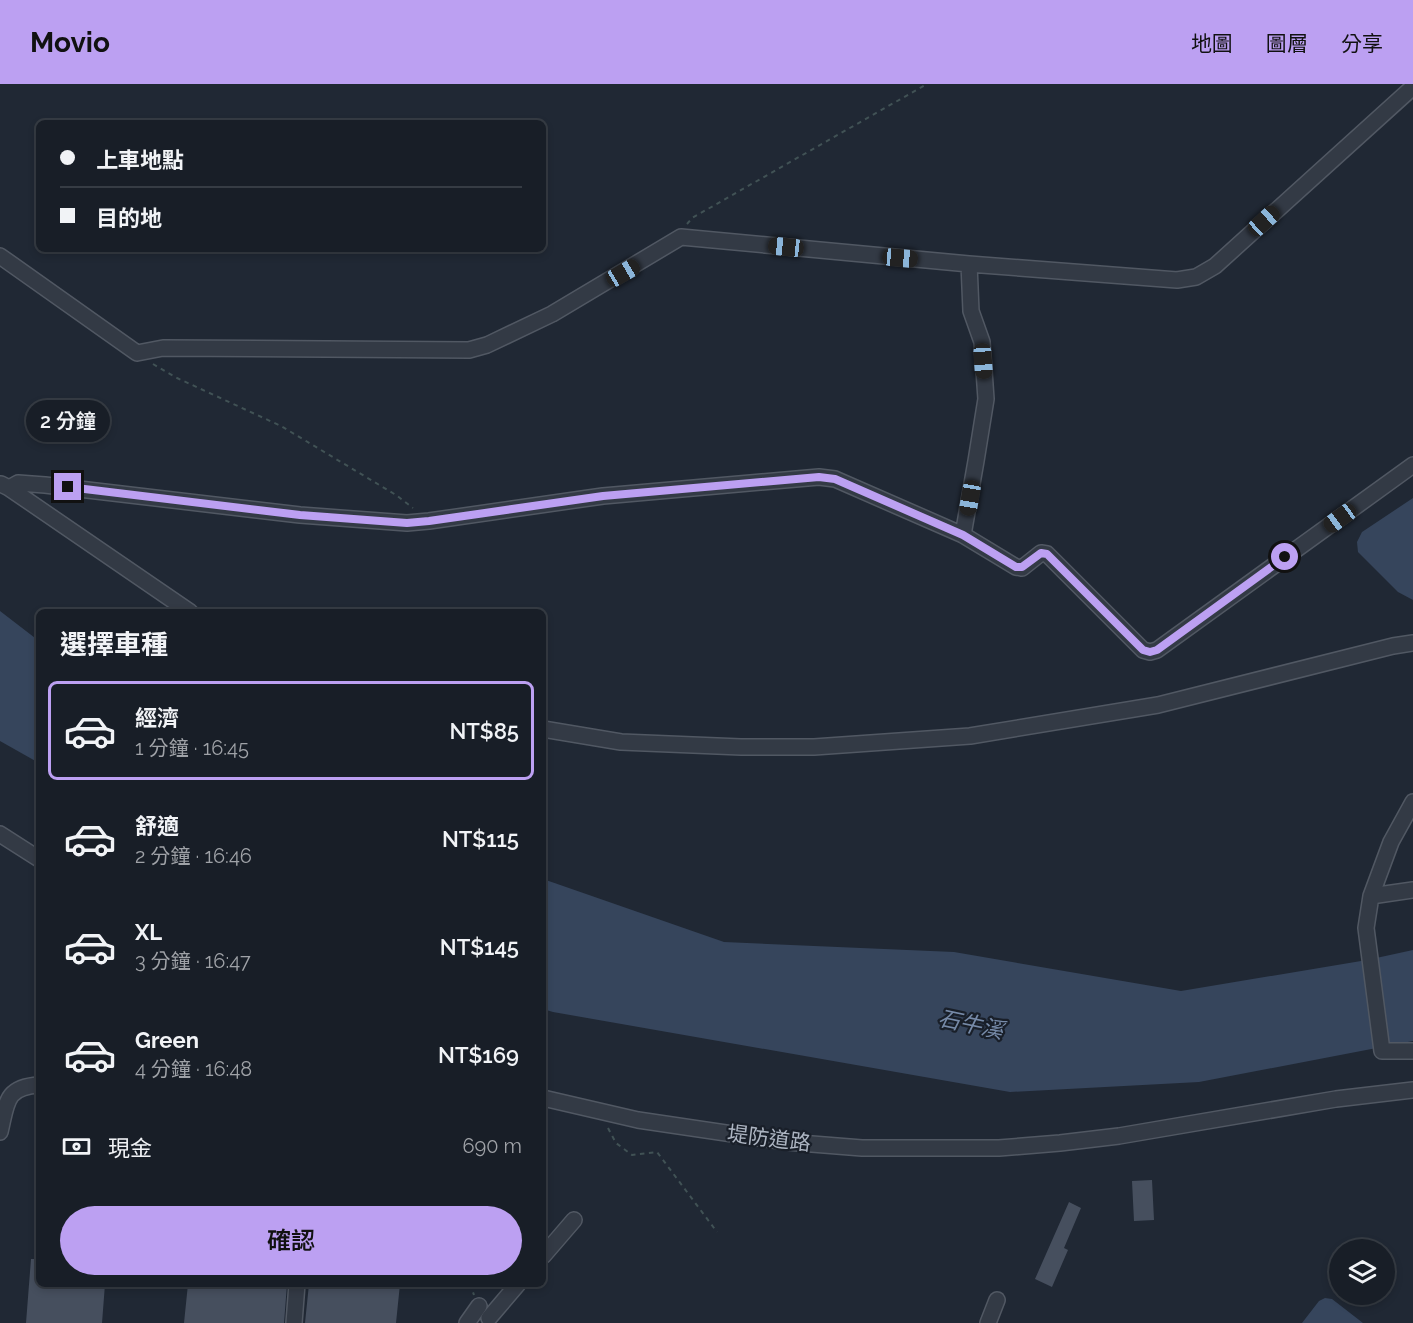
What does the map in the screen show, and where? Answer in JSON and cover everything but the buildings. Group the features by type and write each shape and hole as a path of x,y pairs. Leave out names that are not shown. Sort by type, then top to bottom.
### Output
{"street":[{"path":"0,256 137,352 163,348 469,350 487,345 552,314 681,237 969,264 1177,280 1196,277 1215,266 1413,87"},
{"path":"963,535 986,399 982,342 970,311 969,264"},
{"path":"4,486 18,483 45,485 300,515 407,523 603,496 819,477 835,479 963,535 1016,567 1022,567 1041,553 1047,554 1143,650 1150,652 1157,650 1413,465"},
{"path":"4,486 186,609"},
{"path":"546,730 621,742 741,747 814,747 970,736 1158,705 1393,646 1413,643"},
{"path":"1413,802 1391,842 1371,896 1366,928 1382,1052 1413,1051"},
{"path":"0,834 36,857"},
{"path":"1371,896 1413,890"},
{"path":"0,1132 7,1103 14,1092 25,1086 36,1085"},
{"name":"堤防道路","path":"546,1099 638,1120 787,1142 862,1148 999,1148 1119,1136 1336,1099 1413,1090"},
{"path":"546,1253 574,1220"},
{"path":"294,1323 297,1287"},
{"path":"467,1323 514,1287"},
{"path":"988,1323 997,1300"}],"path":[{"path":"681,237 685,226 692,219 927,84"},
{"path":"137,352 155,366 177,378 281,426 396,495 429,521"},
{"path":"601,1112 616,1143 626,1151 632,1155 657,1152 717,1232"}],"water":[{"path":"1413,498 1413,600 1398,592 1358,552 1357,542 1362,532"},
{"path":"0,611 36,639 36,761 0,741"},
{"name":"石牛溪","path":"546,880 724,942 954,952 1181,991 1367,960 1413,950 1413,1041 1199,1082 1010,1092 546,1010"},
{"path":"1329,1299 1329,1305 1340,1305 1363,1323 1302,1323 1319,1301"}],"route":[{"path":"68,487 300,515 407,523 603,496 819,477 835,479 963,535 1016,567 1022,567 1041,553 1047,554 1143,650 1150,652 1157,650 1285,557"}]}
